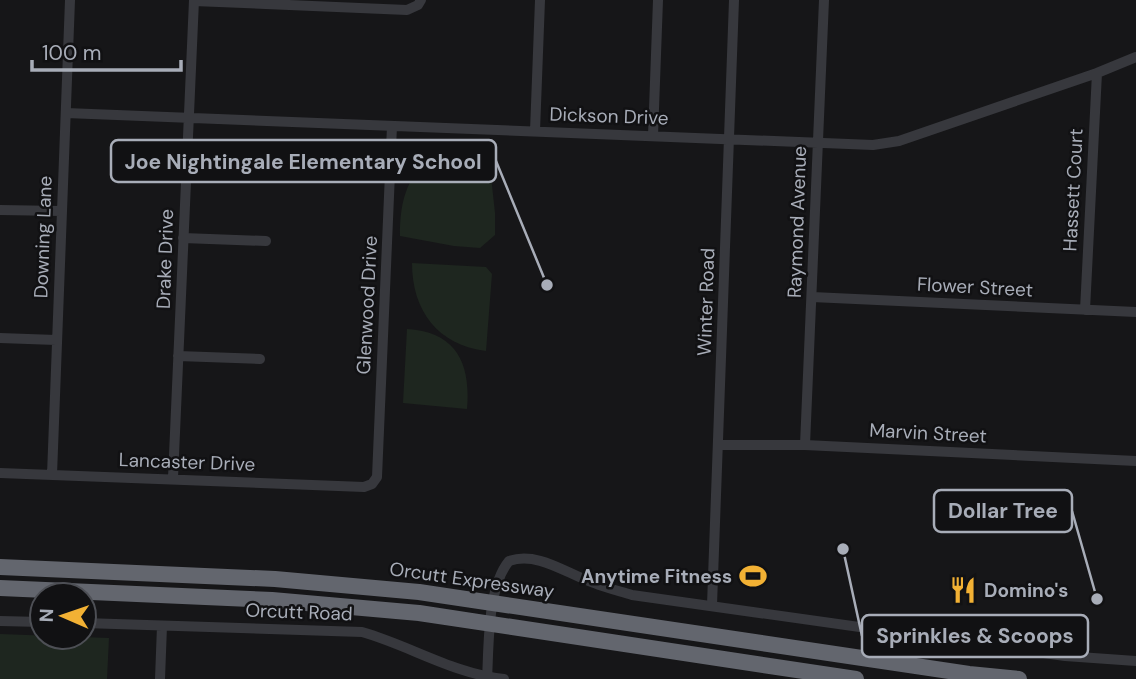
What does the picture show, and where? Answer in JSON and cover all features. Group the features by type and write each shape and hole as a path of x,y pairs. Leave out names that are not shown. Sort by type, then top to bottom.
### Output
{"highway":[{"name":"Orcutt Expressway","path":"0,567 275,579 493,601 744,641 1019,679"},
{"name":"Orcutt Expressway","path":"0,588 272,600 419,612 856,679"}],"street":[{"name":"Downing Lane","path":"52,475 70,0"},
{"path":"535,131 540,0"},
{"path":"653,136 658,0"},
{"name":"Winter Road","path":"712,605 734,0"},
{"name":"Raymond Avenue","path":"805,445 824,0"},
{"path":"194,1 309,3 407,9 419,2"},
{"name":"Drake Drive","path":"173,478 194,1"},
{"name":"Dickson Drive","path":"65,113 873,145 899,141 1136,57"},
{"name":"Hassett Court","path":"1085,310 1097,73"},
{"name":"Glenwood Drive","path":"372,484 377,477 392,126"},
{"path":"0,210 61,211"},
{"path":"184,238 266,241"},
{"name":"Flower Street","path":"812,297 1136,312"},
{"path":"0,338 56,340"},
{"path":"178,356 260,359"},
{"name":"Marvin Street","path":"718,445 805,445 1136,461"},
{"name":"Lancaster Drive","path":"0,473 364,487 372,484"},
{"path":"487,678 493,601 502,569 509,561 526,558 540,560 593,583 632,595 1065,656 1136,661"},
{"path":"0,621 28,622"},
{"name":"Orcutt Road","path":"98,624 362,632 392,641 460,670 487,678 504,679"},
{"path":"160,679 162,626"}],"shaded area":[{"path":"488,149 495,235 480,248 400,236 405,195 420,169 448,155"},
{"path":"412,263 486,267 492,274 486,351 454,341 431,323 417,296"},
{"path":"407,329 438,336 457,353 466,378 467,409 403,403"},
{"path":"0,634 28,635 28,651 98,651 98,638 109,638 107,679 0,679"}],"place":[{"name":"Joe Nightingale Elementary School","path":"547,285"},
{"name":"Sprinkles & Scoops","path":"843,549"},
{"name":"Anytime Fitness","path":"753,576"},
{"name":"Domino's","path":"963,590"},
{"name":"Dollar Tree","path":"1097,599"}]}
